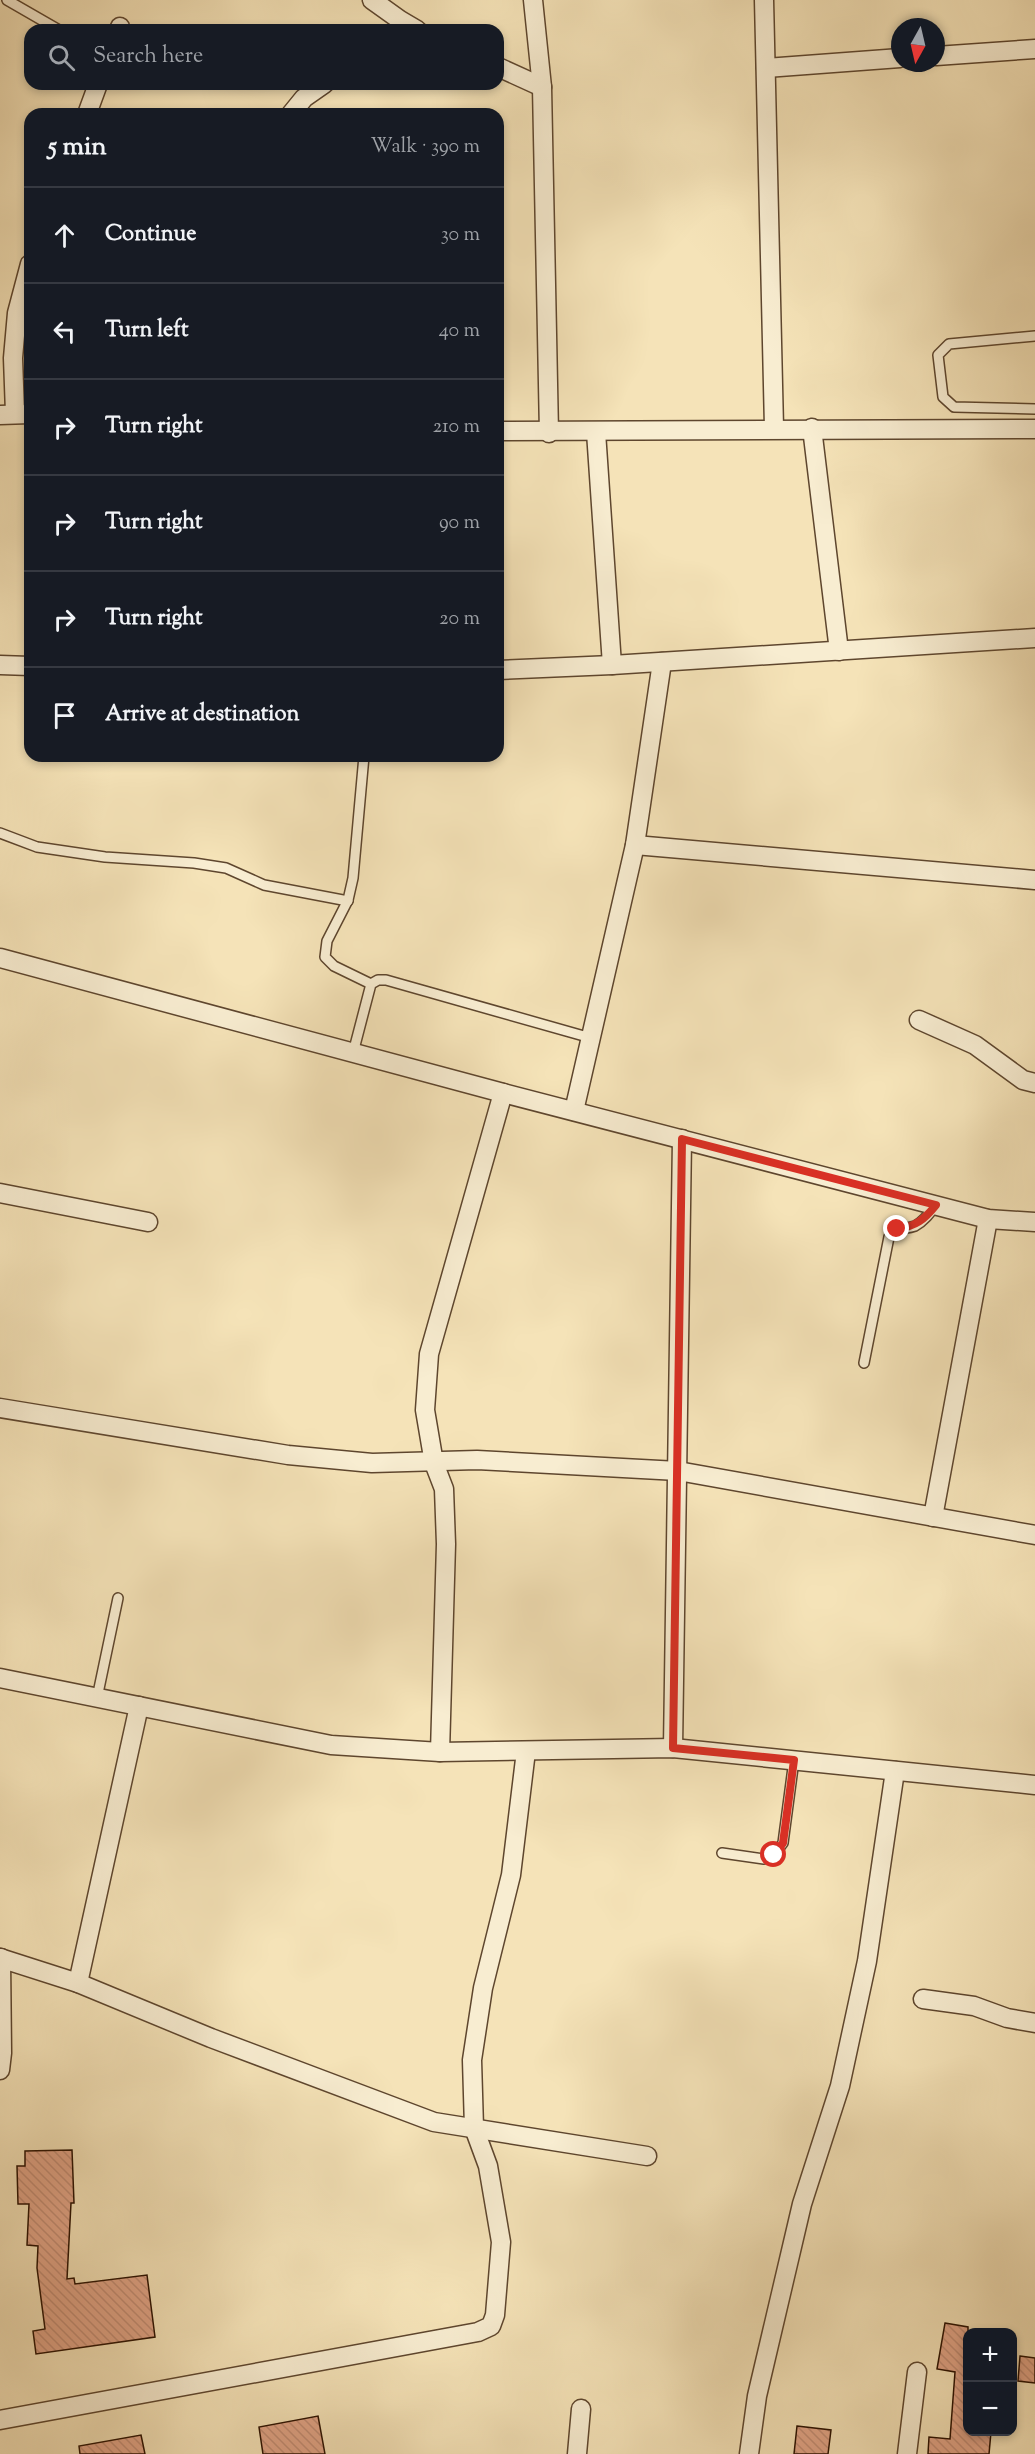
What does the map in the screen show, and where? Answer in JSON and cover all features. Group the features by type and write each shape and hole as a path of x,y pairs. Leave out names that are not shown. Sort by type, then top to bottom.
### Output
{"street":[{"path":"372,0 393,24"},
{"path":"533,0 542,87 549,433"},
{"path":"764,0 774,428"},
{"path":"945,55 1035,49"},
{"path":"766,68 891,59"},
{"path":"504,71 542,87"},
{"path":"89,108 96,90"},
{"path":"296,108 304,98 315,90"},
{"path":"15,414 13,358 17,313 24,287"},
{"path":"504,431 549,433 774,428 1035,429"},
{"path":"812,428 839,651"},
{"path":"596,432 612,665"},
{"path":"504,670 1035,638"},
{"path":"574,1111 635,845 662,662"},
{"path":"0,665 24,666"},
{"path":"635,845 1035,880"},
{"path":"0,958 503,1093 988,1219 1035,1222"},
{"path":"920,1020 975,1044 1023,1080 1035,1083"},
{"path":"440,1752 446,1544 444,1488 434,1463 425,1410 429,1354 503,1093"},
{"path":"673,1748 682,1139"},
{"path":"0,1193 148,1222"},
{"path":"933,1517 988,1219"},
{"path":"0,1408 288,1455 372,1463 477,1460 678,1471 1035,1535"},
{"path":"0,1678 332,1745 440,1752 673,1748 1035,1785"},
{"path":"78,1983 139,1706"},
{"path":"0,2420 466,2335 491,2326 495,2315 501,2242 488,2166 474,2128 472,2060 483,1988 510,1875 526,1751"},
{"path":"749,2454 757,2396 802,2204 840,2086 865,1972 895,1771"},
{"path":"0,2070 2,2053 0,1958 78,1983 212,2038 434,2122 647,2156"},
{"path":"923,1999 974,2006 1007,2018 1035,2023"},
{"path":"907,2454 917,2372"},
{"path":"577,2454 581,2409"}],"lane":[{"path":"7,0 49,24"},
{"path":"1035,336 949,344 938,355 943,397 954,407 1035,409"},
{"path":"363,762 353,878 348,901 327,941 325,957 334,966 371,984"},
{"path":"0,833 37,848 226,868 264,885 348,901"},
{"path":"353,1053 371,984 378,980 386,980 591,1038"},
{"path":"864,1363 889,1237 897,1229 913,1226 925,1219 936,1205"},
{"path":"97,1698 118,1598"},
{"path":"722,1853 764,1859 774,1855 783,1843 794,1760"}],"building":[{"path":"72,2150 74,2203 71,2203 67,2279 74,2278 75,2284 147,2275 155,2337 36,2354 33,2331 45,2329 37,2268 38,2246 27,2245 29,2204 18,2204 17,2166 25,2166 25,2151"},
{"path":"945,2323 968,2327 963,2328 963,2436 991,2436 989,2454 928,2454 929,2437 950,2439 955,2372 937,2369"},
{"path":"1020,2356 1035,2358 1035,2383 1018,2381"},
{"path":"318,2416 325,2454 263,2454 259,2427"},
{"path":"797,2426 831,2430 828,2454 794,2454"},
{"path":"141,2435 145,2454 80,2454 79,2446"}],"route":[{"path":"774,1855 783,1843 794,1760 673,1748 682,1139 936,1205 925,1219 913,1226 897,1229"}]}
